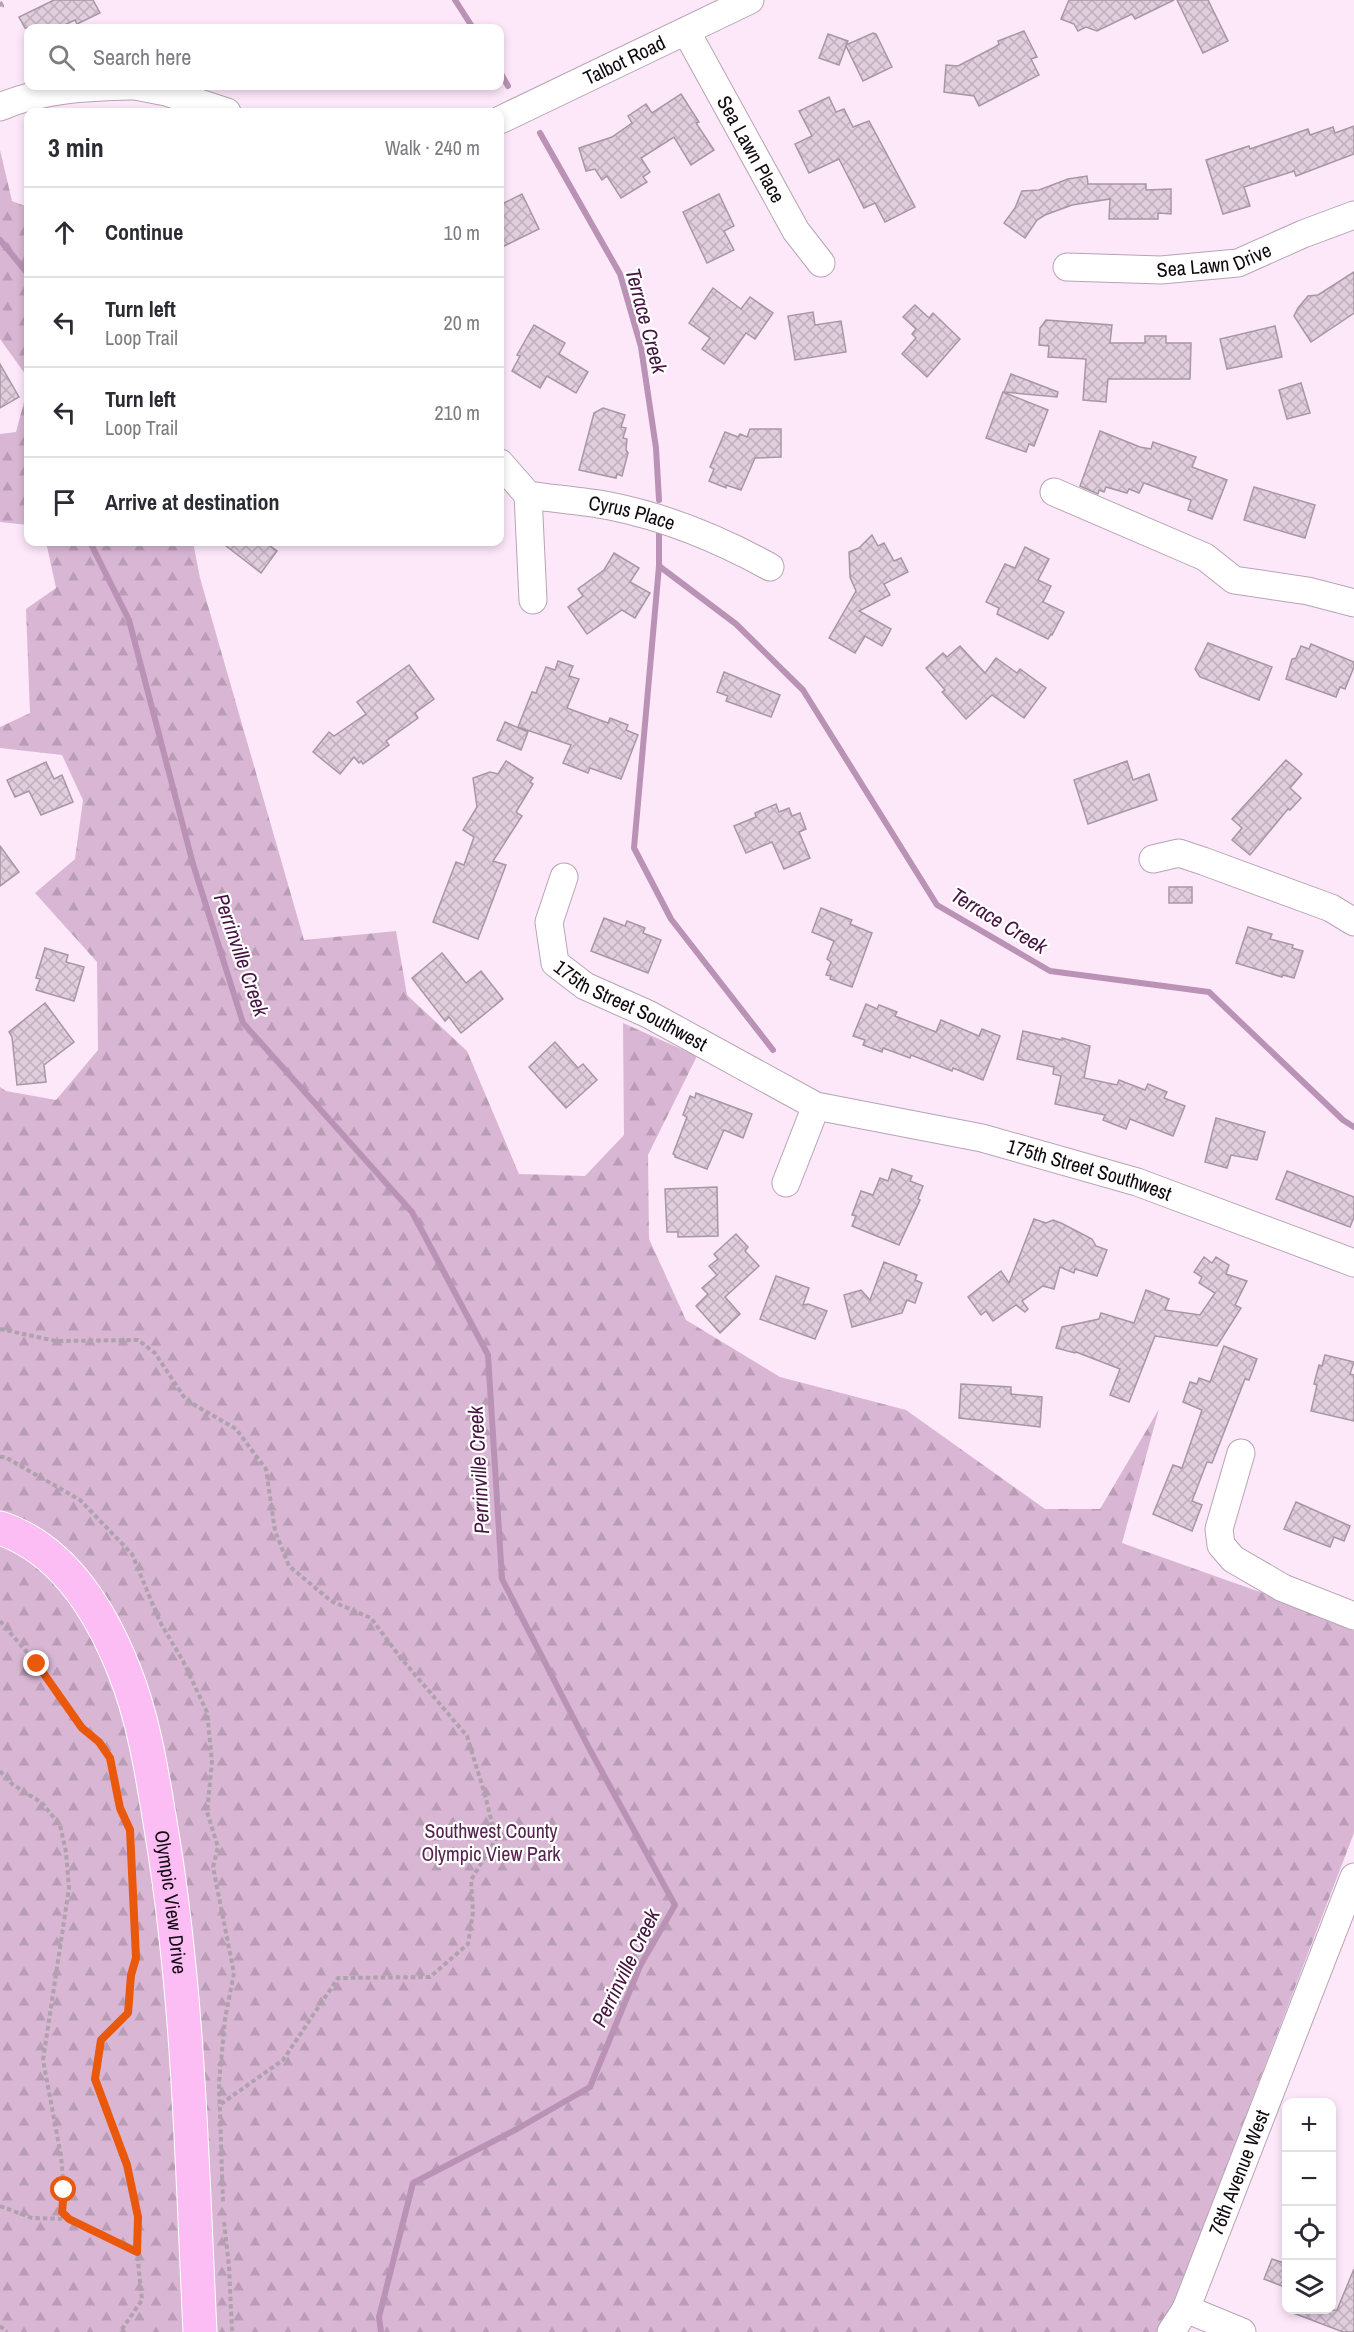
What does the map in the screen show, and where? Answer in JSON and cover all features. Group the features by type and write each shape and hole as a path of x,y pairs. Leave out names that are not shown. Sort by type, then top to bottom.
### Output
{"main road":[{"name":"Olympic View Drive","path":"0,1528 32,1543 54,1561 85,1596 112,1642 125,1672 143,1736 165,1855 181,1982 200,2332"}],"street":[{"name":"Talbot Road","path":"504,118 750,0"},
{"name":"Sea Lawn Place","path":"686,31 795,231 821,263"},
{"path":"0,107 18,99 68,90"},
{"path":"155,90 215,108"},
{"name":"Sea Lawn Drive","path":"1067,267 1161,270 1238,263 1303,234 1354,215"},
{"path":"504,468 528,495 533,600"},
{"path":"1054,492 1205,557 1234,580 1308,591 1354,603"},
{"name":"Cyrus Place","path":"528,495 611,506 669,523 735,548 770,567"},
{"path":"1153,859 1179,853 1331,908 1354,922"},
{"name":"175th Street Southwest","path":"564,877 549,922 555,963 585,986 648,1014 816,1106 982,1138 1137,1182 1354,1263"},
{"path":"786,1183 816,1106"},
{"path":"1241,1453 1219,1529 1221,1545 1233,1559 1283,1588 1354,1616"},
{"name":"76th Avenue West","path":"1171,2332 1186,2308 1354,1877"},
{"path":"1186,2308 1242,2332"}],"path":[{"path":"0,2 2,6 0,7"},
{"path":"0,1329 56,1341 138,1340 155,1353 186,1400 236,1429 266,1469 275,1531 289,1566 331,1601 370,1618 466,1736 485,1795 496,1839 471,1880 473,1912 468,1944 430,1977 338,1978 283,2060 218,2106"},
{"path":"0,1621 37,1664 82,1728 99,1742 110,1758 120,1808 130,1830 136,1958 131,1975 128,2013 101,2040 95,2079 127,2165 138,2217 137,2252 142,2300 120,2332"},
{"path":"0,1771 12,1784 42,1803 48,1810 60,1825 66,1852 69,1888 43,2060 61,2156 64,2190 62,2212 69,2219 137,2252"},
{"path":"0,2206 32,2217 69,2219"},
{"path":"0,2326 7,2332"}],"green space":[{"path":"0,150 12,201 24,206 24,372 0,339"},
{"path":"24,402 24,525 0,522 0,434 16,432"},
{"name":"Southwest County Olympic View Park","path":"47,546 194,546 200,578 304,940 396,931 407,995 467,1051 519,1174 585,1176 624,1135 623,1023 697,1056 648,1155 649,1239 686,1320 780,1377 906,1410 1045,1509 1100,1509 1159,1409 1122,1543 1302,1607 1354,1631 1354,1833 1163,2332 0,2332 0,1087 6,1091 56,1100 98,1050 97,962 35,893 75,859 83,800 62,755 0,748 0,727 30,713 26,609 56,588"}],"building":[{"path":"54,0 93,0 100,13 77,24 75,20 66,24 24,24 24,26 19,17"},
{"path":"1069,0 1174,0 1135,19 1132,14 1097,31 1086,27 1078,31 1074,24 1061,19"},
{"path":"1177,0 1208,0 1228,41 1203,53"},
{"path":"1024,31 1037,57 1031,59 1039,75 979,106 974,96 944,92 946,65 958,66 993,48 999,44 998,41"},
{"path":"873,33 876,34 892,67 863,81 846,46 839,65 819,58 828,34 848,41 846,45"},
{"path":"681,94 699,122 696,123 714,150 691,165 674,137 641,158 650,172 643,177 647,182 621,198 607,176 602,180 595,169 586,171 579,148 612,137 632,123 628,116 646,104 652,113"},
{"path":"829,97 836,112 844,109 853,127 869,121 915,207 885,222 875,203 864,208 839,159 809,173 795,144 812,136 799,111"},
{"path":"1354,126 1354,154 1296,176 1294,171 1244,187 1250,206 1223,214 1206,160 1249,146 1250,149 1308,129 1310,135 1333,127 1335,133"},
{"path":"1087,176 1088,184 1146,184 1146,190 1171,189 1171,214 1158,213 1158,219 1109,219 1110,199 1072,205 1045,215 1037,220 1025,238 1004,223 1015,208 1022,191 1039,190 1068,179"},
{"path":"522,194 539,229 504,246 504,203"},
{"path":"719,194 734,226 724,231 734,250 707,263 683,212"},
{"path":"1354,272 1354,313 1311,342 1294,316 1298,308 1308,296 1318,295"},
{"path":"713,288 741,309 750,297 773,313 755,339 746,333 724,364 702,349 710,338 689,323"},
{"path":"915,305 929,318 933,313 960,339 927,377 902,354 916,338 912,334 916,329 903,317"},
{"path":"813,312 815,325 841,321 846,352 795,360 788,316"},
{"path":"1046,320 1112,325 1110,343 1145,343 1145,336 1166,336 1166,343 1191,343 1190,379 1108,379 1106,402 1083,400 1086,359 1048,357 1049,346 1039,345 1040,328"},
{"path":"534,325 565,343 559,354 588,372 576,393 547,376 540,388 512,371 520,356 517,355"},
{"path":"1275,326 1282,357 1227,369 1220,339"},
{"path":"0,364 19,397 0,408"},
{"path":"1011,374 1058,392 1057,397 1004,392"},
{"path":"1301,383 1310,413 1287,419 1279,390"},
{"path":"1003,392 1048,410 1034,446 1029,444 1026,452 986,438"},
{"path":"603,408 625,415 621,427 626,428 623,438 627,439 628,453 622,476 617,474 616,478 579,470 594,413"},
{"path":"750,429 781,429 781,457 755,458 741,490 726,485 726,488 709,481 714,469 710,467 725,432 738,437 740,434 747,437"},
{"path":"1100,431 1140,447 1151,449 1153,442 1196,457 1192,467 1227,480 1212,519 1188,510 1191,500 1144,483 1139,493 1129,489 1127,493 1106,487 1104,492 1099,490 1098,494 1080,486"},
{"path":"1254,487 1315,505 1305,538 1244,520"},
{"path":"872,535 878,546 884,543 894,561 901,558 908,572 884,584 890,595 859,611 891,629 882,646 865,636 855,653 829,638 856,591 850,577 849,552 859,548"},
{"path":"226,546 270,546 277,551 261,573"},
{"path":"1025,547 1049,559 1038,580 1051,586 1043,602 1064,612 1048,639 997,614 999,608 986,602 1005,564 1015,568"},
{"path":"614,553 639,568 630,582 650,593 635,618 622,610 587,634 568,607 583,596 578,589 604,570"},
{"path":"1208,643 1272,667 1259,700 1200,677 1195,669"},
{"path":"1311,644 1354,662 1345,689 1340,687 1336,697 1286,679 1292,659 1296,658 1301,646 1309,649"},
{"path":"960,646 985,673 996,658 1017,673 1020,669 1046,688 1024,718 992,695 966,719 942,692 945,690 926,668 943,653 947,657"},
{"path":"558,661 573,666 569,676 579,679 567,708 608,723 610,718 628,725 626,730 638,735 621,779 590,768 588,773 563,763 571,745 518,727 532,692 536,693 546,667 555,670"},
{"path":"409,665 434,699 415,713 418,718 386,741 389,745 363,764 354,757 340,774 313,752 329,732 334,736 366,714 357,702"},
{"path":"724,672 780,695 771,717 726,701 728,696 717,692"},
{"path":"505,722 528,732 521,750 497,740"},
{"path":"1286,760 1302,774 1290,788 1301,798 1290,810 1288,809 1250,855 1232,840 1242,828 1232,819"},
{"path":"506,761 533,778 530,782 533,784 516,812 522,816 493,861 506,865 478,939 433,922 456,862 464,865 474,837 463,830 477,807 473,778 490,772 498,774"},
{"path":"1127,761 1133,780 1149,774 1157,800 1088,824 1074,780"},
{"path":"46,762 54,779 62,775 73,802 41,815 29,791 15,797 7,780"},
{"path":"776,804 779,812 789,808 792,816 800,813 806,829 799,832 810,858 784,869 772,842 746,853 734,826 756,817 755,813"},
{"path":"0,846 19,872 0,886"},
{"path":"1169,887 1192,887 1192,903 1169,903"},
{"path":"821,908 852,920 850,924 872,933 852,987 830,979 831,976 826,975 831,962 827,959 834,941 812,932"},
{"path":"604,918 625,926 627,921 645,928 643,933 661,940 648,973 591,951"},
{"path":"1248,927 1272,934 1270,939 1293,945 1292,948 1303,951 1294,978 1283,975 1282,977 1236,963"},
{"path":"45,948 68,955 66,962 84,967 74,1001 36,990 40,979 36,978"},
{"path":"442,953 466,983 481,971 503,999 461,1033 449,1017 445,1021 412,978"},
{"path":"45,1003 74,1042 44,1065 46,1082 17,1085 12,1037 9,1032"},
{"path":"866,1004 877,1009 879,1005 897,1012 895,1016 936,1032 941,1020 979,1036 982,1029 1000,1036 983,1080 911,1055 910,1058 883,1048 882,1052 863,1045 865,1040 853,1036"},
{"path":"1023,1031 1090,1046 1084,1078 1117,1085 1119,1080 1145,1090 1148,1084 1167,1092 1164,1098 1185,1106 1173,1136 1130,1119 1126,1129 1103,1120 1105,1115 1055,1104 1061,1076 1053,1074 1054,1067 1017,1059"},
{"path":"555,1042 578,1068 583,1064 597,1080 566,1108 529,1067"},
{"path":"696,1093 752,1114 743,1138 724,1130 707,1169 675,1157 673,1154 687,1117 683,1115 690,1096 695,1098"},
{"path":"1216,1118 1265,1132 1257,1160 1231,1155 1227,1168 1205,1162"},
{"path":"892,1169 912,1176 910,1181 923,1186 918,1199 920,1200 899,1245 852,1226 856,1216 852,1215 861,1191 873,1195 880,1178 888,1181"},
{"path":"1287,1171 1354,1197 1354,1217 1350,1227 1276,1199"},
{"path":"717,1187 718,1236 678,1237 678,1232 667,1232 665,1189"},
{"path":"1034,1219 1046,1223 1053,1220 1061,1223 1092,1239 1096,1246 1107,1250 1097,1276 1075,1269 1074,1273 1060,1267 1054,1289 1043,1286 1022,1301 1028,1309 1025,1312 1016,1305 993,1321 986,1311 981,1315 968,1297 1001,1271 1009,1283"},
{"path":"736,1234 748,1247 745,1251 759,1266 725,1297 740,1314 720,1333 696,1306 708,1294 702,1288 717,1275 709,1266 718,1259 714,1254"},
{"path":"1204,1257 1212,1263 1216,1257 1229,1265 1226,1274 1247,1281 1235,1305 1241,1308 1217,1346 1155,1336 1129,1402 1110,1395 1120,1369 1076,1352 1056,1348 1062,1327 1099,1319 1101,1313 1134,1323 1146,1290 1169,1299 1165,1310 1200,1315 1215,1293 1199,1283 1202,1277 1194,1272"},
{"path":"884,1262 917,1275 915,1280 922,1283 915,1303 907,1300 902,1313 852,1327 844,1295 861,1290 870,1300"},
{"path":"776,1276 809,1288 803,1305 808,1304 827,1311 815,1339 760,1319"},
{"path":"1224,1346 1257,1359 1249,1380 1245,1379 1212,1463 1207,1462 1192,1501 1202,1505 1192,1531 1153,1514 1173,1465 1182,1468 1202,1410 1183,1402 1190,1382 1197,1384 1199,1378 1210,1382"},
{"path":"1325,1355 1354,1362 1350,1374 1354,1375 1354,1421 1311,1411 1317,1385 1314,1384 1319,1365 1322,1366"},
{"path":"961,1384 1011,1387 1011,1394 1042,1397 1040,1427 959,1418"},
{"path":"1296,1502 1350,1526 1344,1541 1334,1537 1330,1547 1284,1529"},
{"path":"1272,2259 1282,2262 1282,2286 1264,2279"},
{"path":"1354,2269 1354,2332 1343,2332 1296,2314 1336,2314"}],"waterway":[{"name":"Terrace Creek","path":"455,0 470,24"},
{"name":"Terrace Creek","path":"504,79 508,86"},
{"name":"Terrace Creek","path":"540,133 620,274 641,347 656,448 659,500"},
{"name":"Perrinville Creek","path":"0,240 24,269"},
{"name":"Terrace Creek","path":"659,534 659,566 736,624 803,690 937,905 1050,971 1209,992 1343,1120 1354,1127"},
{"name":"Perrinville Creek","path":"92,546 129,620 193,864 243,1023 412,1212 488,1355 502,1579 590,1750 675,1905 640,1966 590,2087 517,2129 413,2183 379,2317 381,2332"},
{"path":"659,566 634,848 671,919 773,1050"}],"route":[{"path":"37,1664 82,1728 99,1742 110,1758 120,1808 130,1830 136,1958 131,1975 128,2013 101,2040 95,2079 127,2165 138,2217 137,2252 69,2219 62,2212 64,2190"}]}
